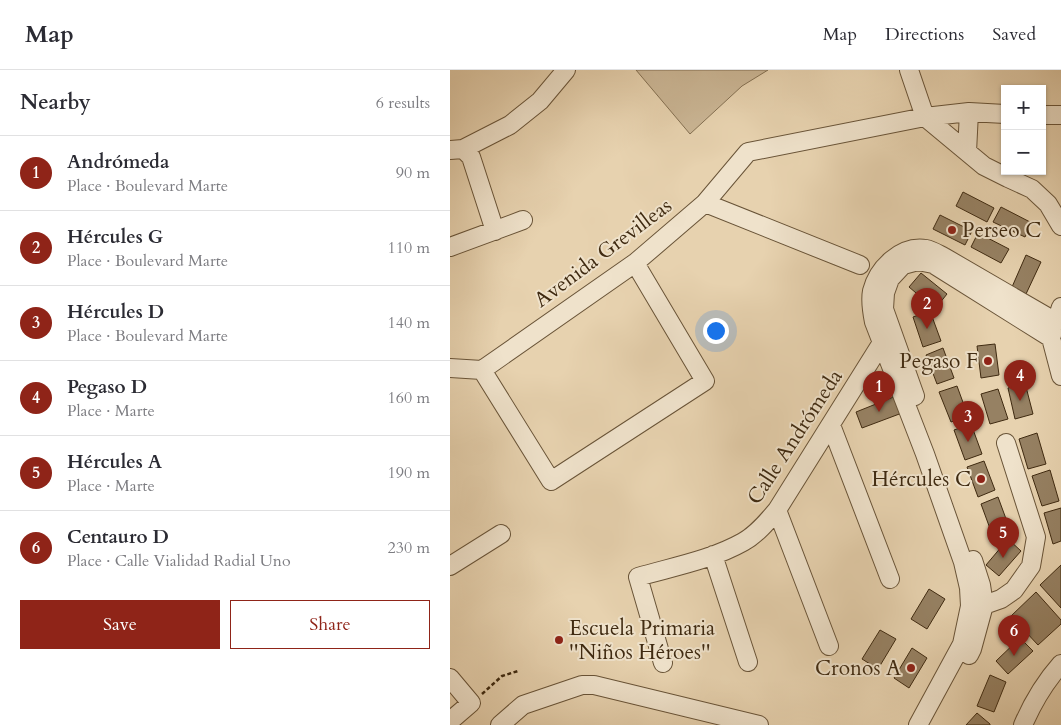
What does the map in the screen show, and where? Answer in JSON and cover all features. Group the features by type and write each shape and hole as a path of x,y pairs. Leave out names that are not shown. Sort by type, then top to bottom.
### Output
{"street":[{"path":"457,149 510,125 540,101 566,70"},
{"path":"909,70 925,117 984,166 1032,189 1048,204 1061,226"},
{"path":"967,152 968,112"},
{"name":"Avenida Grevilleas","path":"482,370 635,263 705,203 748,152 925,117 968,112 1001,114"},
{"path":"1046,116 1061,115"},
{"path":"457,149 471,157 496,231"},
{"path":"705,203 860,265"},
{"path":"450,247 522,220"},
{"path":"930,725 972,648 977,606 969,588 963,562 888,341 884,309 885,293 890,279 903,265 918,261 933,264 1056,323 1061,376"},
{"path":"450,368 482,370 551,482 705,382 635,263"},
{"name":"Calle Andrómeda","path":"663,663 638,577 713,555 744,542 765,524 888,341"},
{"path":"831,425 890,578"},
{"path":"977,606 1000,599 1014,590 1031,566 1036,536 1006,443"},
{"path":"776,510 829,646"},
{"path":"450,566 501,534"},
{"path":"713,555 748,662"},
{"path":"918,725 962,644 977,606"},
{"path":"1022,725 1047,679 1061,664"},
{"path":"450,678 471,703 450,721"},
{"path":"500,725 523,705 582,685 594,685 759,725"}],"path":[{"path":"471,703 502,676 518,671"}],"shaded area":[{"path":"636,70 768,70 742,86 690,134"}],"building":[{"path":"963,192 994,208 987,222 956,206"},
{"path":"1001,207 1032,223 1025,237 993,222"},
{"name":"Perseo C","path":"940,215 972,231 965,245 933,229"},
{"path":"978,233 1009,249 1001,263 971,247"},
{"path":"1026,255 1041,262 1026,294 1012,287"},
{"path":"921,273 947,294 935,309 909,287"},
{"path":"930,311 941,341 923,347 913,317"},
{"name":"Pegaso F","path":"995,344 999,375 981,378 977,346"},
{"path":"943,348 954,378 937,384 926,355"},
{"path":"1025,383 1033,414 1015,419 1008,388"},
{"path":"957,386 968,416 951,422 939,392"},
{"path":"998,389 1008,419 990,424 981,394"},
{"path":"896,396 902,413 862,428 856,412"},
{"path":"971,424 982,454 965,460 954,430"},
{"path":"1037,433 1046,464 1028,469 1019,439"},
{"name":"Hércules C","path":"984,461 995,490 978,497 967,467"},
{"path":"1050,470 1059,501 1042,506 1032,476"},
{"path":"998,497 1009,527 992,534 981,504"},
{"path":"1061,508 1061,541 1053,544 1044,513"},
{"path":"1008,539 1021,551 999,576 986,565"},
{"path":"1061,565 1061,608 1040,585"},
{"path":"929,589 945,599 927,629 911,619"},
{"path":"1036,592 1061,620 1061,624 1038,645 1011,616"},
{"path":"880,630 896,639 878,669 862,659"},
{"path":"1020,638 1033,651 1008,674 996,661"},
{"name":"Cronos A","path":"912,648 927,658 909,688 894,678"},
{"path":"990,675 1006,682 994,712 977,706"},
{"path":"977,713 990,724 990,725 966,725"}],"place":[{"name":"Perseo C","path":"952,230"},
{"name":"Hércules G","path":"927,329"},
{"name":"Pegaso F","path":"988,361"},
{"name":"Pegaso D","path":"1020,401"},
{"name":"Andrómeda","path":"879,412"},
{"name":"Hércules D","path":"968,442"},
{"name":"Hércules C","path":"981,479"},
{"name":"Hércules A","path":"1003,558"},
{"name":"Escuela Primaria ''Niños Héroes''","path":"559,640"},
{"name":"Centauro D","path":"1014,656"},
{"name":"Cronos A","path":"911,668"}]}
